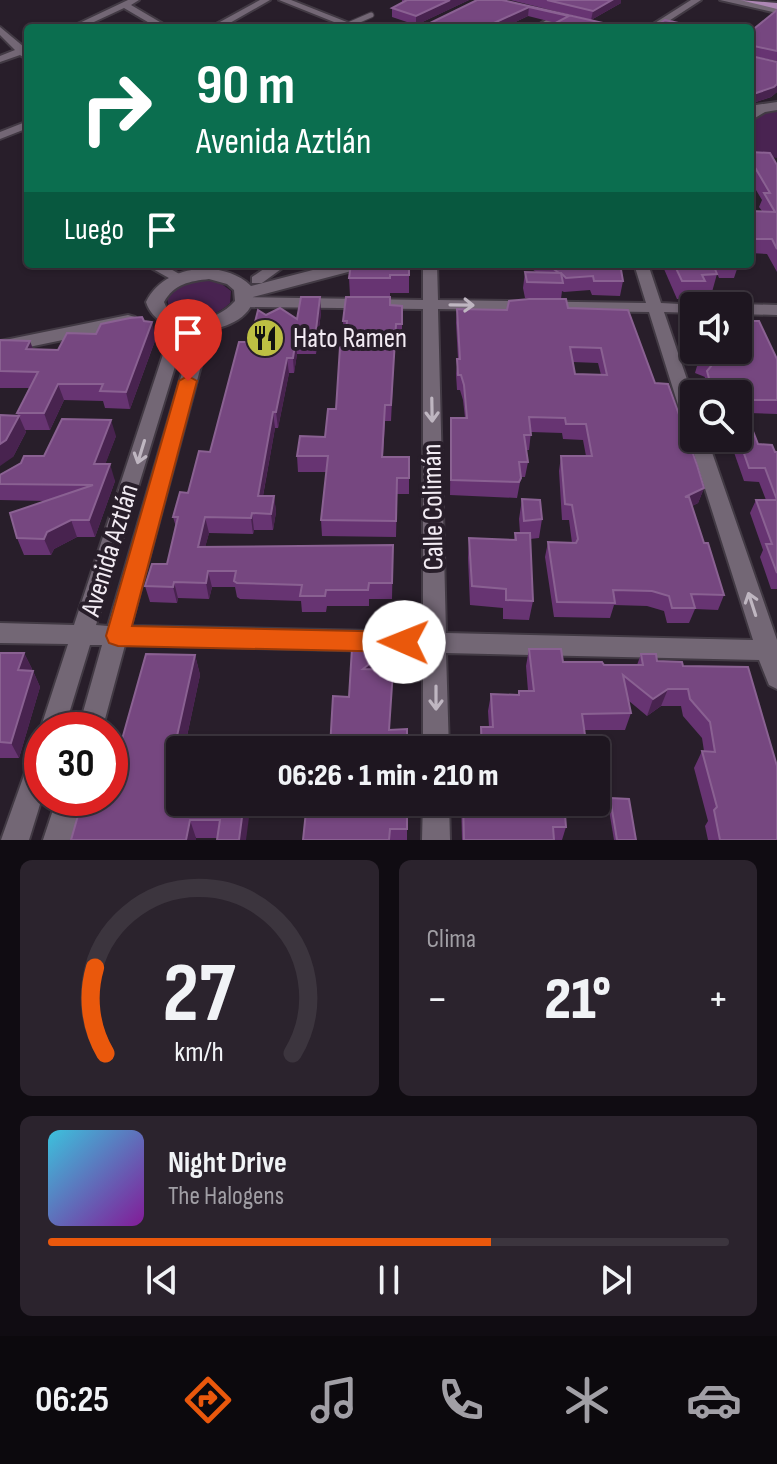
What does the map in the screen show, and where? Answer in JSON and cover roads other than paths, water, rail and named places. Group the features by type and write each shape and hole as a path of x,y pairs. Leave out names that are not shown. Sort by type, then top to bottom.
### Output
{"main road":[{"path":"725,0 777,7"},
{"path":"745,0 777,7"},
{"path":"761,0 777,7"},
{"path":"754,114 761,108 777,106"},
{"path":"0,335 157,308 180,324 204,325 225,319 246,290 303,268"},
{"path":"157,308 160,291 181,279 218,275 246,290 340,268"},
{"path":"0,347 157,308"}],"street":[{"path":"83,24 135,0"},
{"path":"221,24 266,0"},
{"path":"283,0 348,24"},
{"path":"658,24 697,0"},
{"path":"124,5 158,24"},
{"path":"543,14 570,20"},
{"path":"545,24 558,17"},
{"path":"0,30 24,50"},
{"path":"0,59 24,53"},
{"path":"0,136 24,126"},
{"path":"159,268 181,279"},
{"path":"246,290 276,268"},
{"name":"Calle Colimán","path":"430,268 436,736"},
{"path":"642,268 680,385"},
{"path":"246,290 430,304 680,308"},
{"path":"752,309 777,310"},
{"name":"Avenida Aztlán","path":"58,712 180,324"},
{"name":"Avenida Aztlán","path":"95,712 204,325"},
{"path":"703,452 772,650 777,678"},
{"path":"0,633 772,650"},
{"path":"15,840 24,813"},
{"path":"57,840 64,816"},
{"path":"436,816 436,840"}],"lane":[{"path":"356,24 371,15"}],"place":[{"name":"Hato Ramen","path":"265,338"}]}
